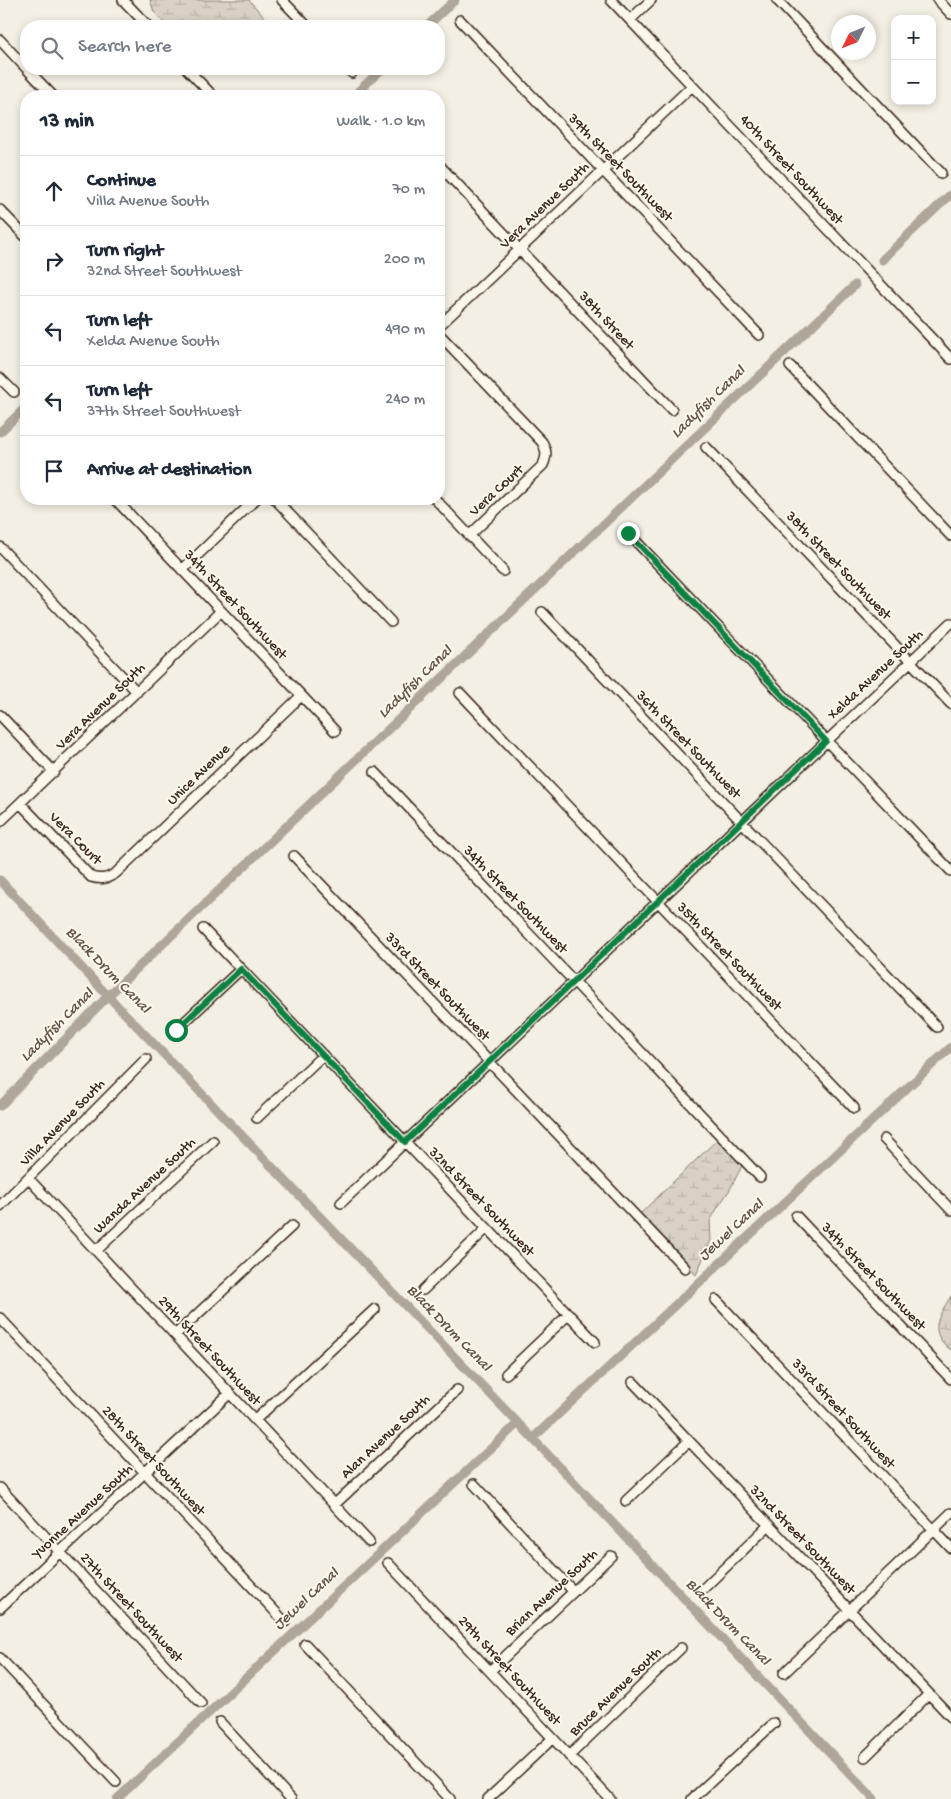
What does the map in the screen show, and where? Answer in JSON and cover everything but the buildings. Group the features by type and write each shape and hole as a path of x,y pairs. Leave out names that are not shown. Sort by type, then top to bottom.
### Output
{"street":[{"path":"123,0 142,20"},
{"path":"282,0 301,20"},
{"name":"40th Street Southwest","path":"611,0 951,359"},
{"path":"630,20 651,0"},
{"path":"778,0 941,173"},
{"path":"938,0 951,14"},
{"name":"39th Street Southwest","path":"460,20 759,335"},
{"path":"0,40 20,61"},
{"path":"34,75 47,90"},
{"path":"194,75 207,90"},
{"name":"Vera Avenue South","path":"445,320 692,86"},
{"path":"445,171 519,250"},
{"path":"0,210 20,231"},
{"name":"38th Street","path":"519,250 672,410"},
{"name":"Vera Court","path":"445,340 542,442 546,449 546,458 543,465 469,536"},
{"path":"790,366 951,536"},
{"path":"0,378 14,392"},
{"name":"38th Street Southwest","path":"706,447 951,704"},
{"name":"34th Street Southwest","path":"121,505 335,731"},
{"path":"182,570 250,505"},
{"path":"281,505 391,622"},
{"path":"440,505 503,571"},
{"path":"628,533 951,871"},
{"path":"0,547 137,692"},
{"name":"Vera Avenue South","path":"0,822 221,611"},
{"name":"36th Street Southwest","path":"542,612 937,1027"},
{"name":"Xelda Avenue South","path":"341,1203 951,623"},
{"name":"35th Street Southwest","path":"460,693 854,1108"},
{"name":"Unice Avenue","path":"116,873 301,696"},
{"path":"0,716 54,772"},
{"name":"34th Street Southwest","path":"374,772 760,1177"},
{"name":"Vera Court","path":"20,803 91,876 99,880 108,879 116,873"},
{"name":"33rd Street Southwest","path":"294,856 685,1268"},
{"name":"32nd Street Southwest","path":"202,929 595,1342"},
{"path":"176,1030 241,969"},
{"path":"258,1118 323,1055"},
{"name":"Villa Avenue South","path":"0,1206 146,1059"},
{"path":"884,1139 951,1210"},
{"name":"Wanda Avenue South","path":"96,1251 213,1141"},
{"name":"29th Street Southwest","path":"28,1178 369,1542"},
{"name":"34th Street Southwest","path":"796,1216 951,1379"},
{"path":"175,1335 292,1226"},
{"path":"423,1290 487,1228"},
{"name":"33rd Street Southwest","path":"716,1300 951,1548"},
{"path":"255,1420 375,1309"},
{"path":"506,1374 569,1314"},
{"name":"28th Street Southwest","path":"0,1318 285,1622"},
{"name":"32nd Street Southwest","path":"633,1382 951,1717"},
{"name":"Alan Avenue South","path":"334,1505 457,1390"},
{"name":"Yvonne Avenue South","path":"0,1608 229,1394"},
{"path":"626,1501 689,1441"},
{"path":"474,1484 573,1591"},
{"name":"27th Street Southwest","path":"0,1488 201,1703"},
{"path":"784,1673 951,1513"},
{"path":"704,1588 769,1525"},
{"name":"Brian Avenue South","path":"490,1671 611,1556"},
{"name":"29th Street Southwest","path":"388,1563 610,1799"},
{"path":"304,1644 450,1799"},
{"name":"Bruce Avenue South","path":"569,1756 681,1648"},
{"path":"0,1658 116,1782"},
{"path":"865,1757 929,1694"},
{"path":"220,1722 291,1799"},
{"path":"692,1799 774,1723"},
{"name":"Bruce Avenue South","path":"488,1799 553,1738"}],"green space":[{"path":"150,0 249,0 267,20 161,20 154,12"},
{"path":"722,1135 732,1144 742,1166 710,1221 711,1240 696,1275 680,1256 660,1241 640,1214"},
{"path":"951,1296 951,1350 939,1337 937,1324"}],"waterway":[{"path":"433,20 455,0"},
{"path":"359,90 376,75"},
{"name":"Ladyfish Canal","path":"882,260 951,194"},
{"name":"Ladyfish Canal","path":"0,1106 108,996 855,285"},
{"path":"0,432 20,413"},
{"name":"Black Drum Canal","path":"0,880 108,996 518,1423 874,1799"},
{"name":"Jewel Canal","path":"533,1438 951,1047"},
{"name":"Jewel Canal","path":"117,1799 518,1423"}],"route":[{"path":"176,1030 241,969 405,1142 826,741 628,533"}]}
